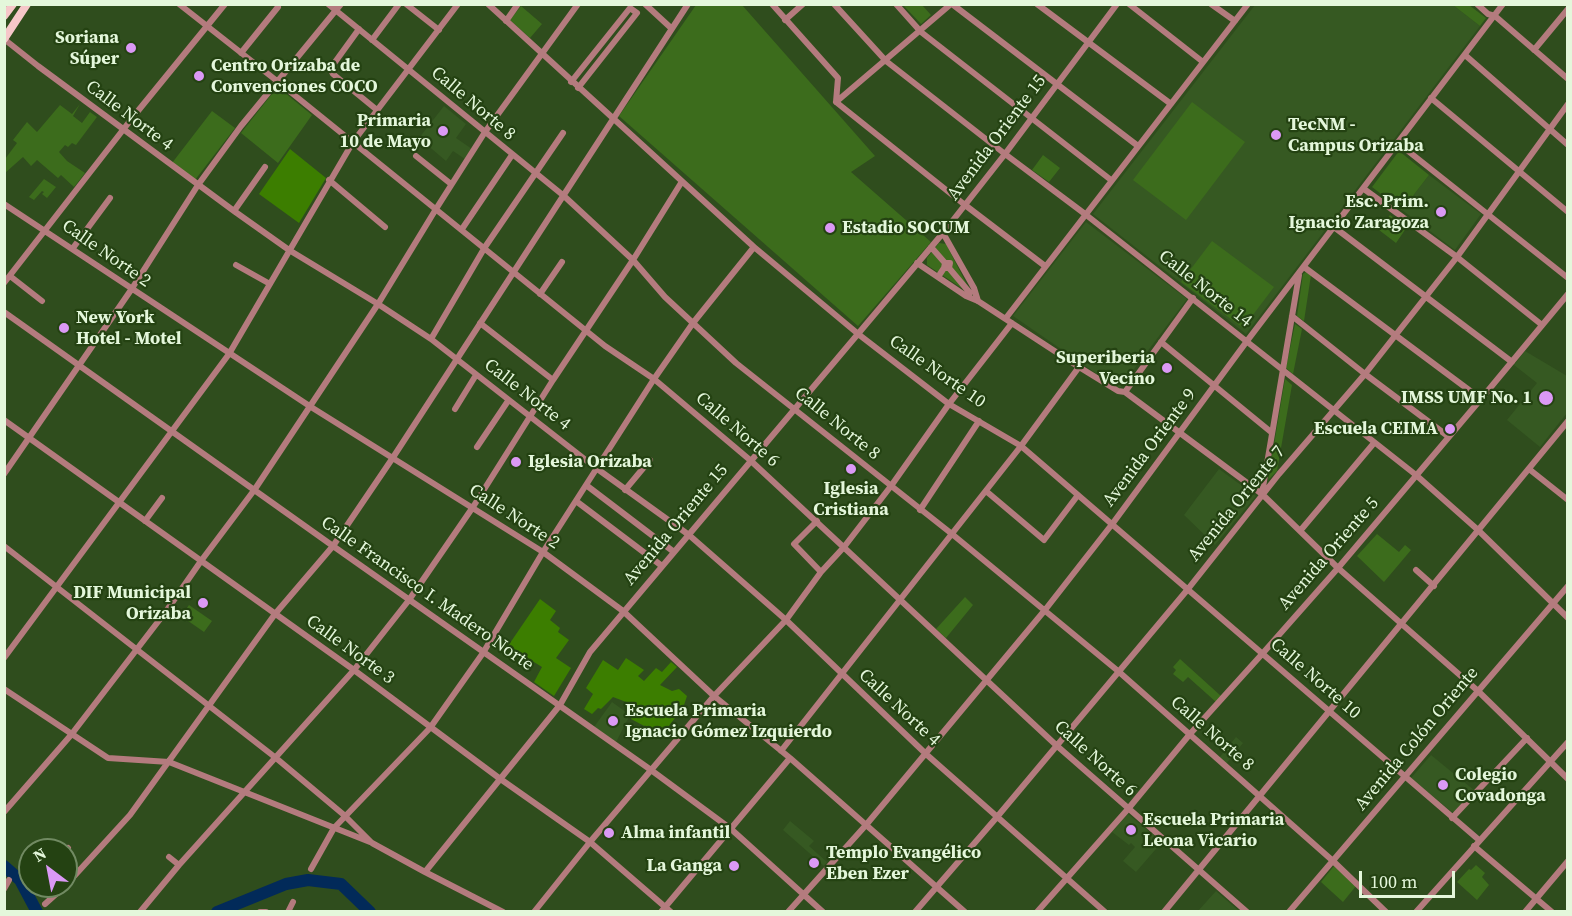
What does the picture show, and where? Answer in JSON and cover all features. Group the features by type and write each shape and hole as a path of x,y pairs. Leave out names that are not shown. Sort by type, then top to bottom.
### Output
{"main road":[{"path":"4,16 13,4"},
{"path":"4,39 27,4"}],"street":[{"name":"Calle Norte 6","path":"179,4 485,247 540,294 654,379 750,460 1056,745 1247,912"},
{"path":"4,283 225,4"},
{"name":"Calle Norte 8","path":"328,4 338,7 372,40 564,196 633,260 665,297 736,363 952,534 1118,671 1333,861 1386,912"},
{"path":"372,40 399,4"},
{"path":"406,4 439,30"},
{"path":"4,657 229,354 353,142 458,4"},
{"name":"Calle Norte 10","path":"488,4 613,121 754,247 857,333 949,404 1021,446 1113,523 1452,818 1552,912"},
{"path":"506,21 518,4"},
{"path":"4,812 71,735 167,610 255,489 378,304 485,132 578,4"},
{"path":"645,4 671,28"},
{"path":"78,870 130,815 275,614 333,546 688,4"},
{"path":"772,4 838,78 836,102"},
{"path":"785,20 804,4"},
{"name":"Calle Norte 14","path":"834,4 886,61 1193,298 1416,475 1478,530 1568,618"},
{"path":"896,4 921,32 1111,180"},
{"path":"836,102 952,4 1138,146"},
{"path":"1037,4 1171,104"},
{"name":"Avenida Oriente 15","path":"424,872 560,705 590,652 965,206 1117,4"},
{"path":"1129,4 1203,62"},
{"path":"1211,4 1235,21"},
{"path":"1006,318 1248,4"},
{"path":"1477,4 1488,14 1495,16 1568,79"},
{"name":"Avenida Oriente 9","path":"788,912 866,825 1045,610 1503,4"},
{"path":"241,53 278,7"},
{"path":"4,474 131,290 198,185 277,81 338,7"},
{"path":"571,81 630,8 638,13 578,88"},
{"path":"1534,50 1568,9"},
{"path":"359,29 330,69 377,110"},
{"name":"Calle Norte 4","path":"4,39 124,131 289,250 431,339 596,468 689,535 786,620 926,754 1105,912"},
{"path":"604,40 612,46"},
{"path":"1465,56 1568,145"},
{"path":"1431,98 1568,212"},
{"path":"836,102 965,206 1045,266"},
{"name":"Avenida Oriente 7","path":"915,912 1188,589 1262,494 1335,412 1457,257 1568,104"},
{"path":"431,339 485,247 563,133"},
{"path":"1398,143 1568,278"},
{"path":"462,229 512,155"},
{"path":"416,156 452,184"},
{"path":"234,211 266,167"},
{"path":"329,180 385,227"},
{"path":"140,912 179,865 354,670 409,600 473,507 681,183"},
{"path":"1364,189 1457,257 1542,325"},
{"path":"72,248 110,198"},
{"name":"Calle Norte 2","path":"4,204 311,407 543,552 623,611 714,696 790,758 965,912"},
{"path":"1334,227 1512,362"},
{"path":"943,232 958,259 970,292 978,301"},
{"path":"311,869 344,815 430,728 483,652 543,552 654,379 693,323 754,247"},
{"path":"931,247 978,301 1079,367 1118,391 1125,392 1262,494 1338,568 1478,691 1568,779"},
{"path":"938,277 947,266 958,259"},
{"path":"540,294 562,262"},
{"path":"917,263 938,277 970,292"},
{"path":"236,265 270,284"},
{"path":"1304,267 1481,399"},
{"path":"1262,494 1299,274"},
{"path":"10,276 42,301"},
{"name":"Avenida Oriente 5","path":"1037,912 1128,809 1190,734 1338,568 1568,294"},
{"path":"1125,392 1193,298"},
{"name":"Calle Francisco I. Madero Norte","path":"4,312 651,770 731,829 823,912"},
{"path":"1292,316 1449,437"},
{"path":"480,323 553,380"},
{"path":"534,912 714,696 786,620 821,572 844,547 891,486 949,404 1012,323"},
{"path":"1161,342 1271,432"},
{"path":"781,751 1021,446 1079,367"},
{"path":"455,409 476,375"},
{"path":"477,447 508,401"},
{"name":"Calle Norte 3","path":"4,420 354,670 430,728 590,843 663,909 672,912"},
{"path":"920,510 979,421"},
{"path":"1164,912 1568,421"},
{"path":"1300,531 1374,443"},
{"path":"626,490 650,460"},
{"path":"1529,469 1568,500"},
{"path":"586,485 674,552"},
{"path":"986,491 1044,540 1078,495"},
{"path":"145,521 162,498"},
{"path":"576,501 662,566"},
{"path":"817,521 795,544 821,572"},
{"path":"4,546 276,758 344,815 372,843"},
{"path":"1416,570 1434,586"},
{"name":"Avenida Colón Oriente","path":"1289,912 1568,586"},
{"path":"4,689 108,758 169,762 245,791 372,843 503,912"},
{"path":"1452,818 1527,738"},
{"path":"1416,912 1568,742"},
{"path":"663,909 790,758"},
{"path":"169,857 179,865"},
{"path":"1525,912 1568,861"},
{"path":"4,890 9,880"},
{"path":"45,904 51,898"},
{"path":"288,912 293,902"}],"shaded area":[{"path":"696,5 742,5 875,156 851,172 931,242 858,326 619,116"},
{"path":"903,5 922,5 931,15 921,24"},
{"name":"TecNM - Campus Orizaba","path":"1255,5 1453,5 1480,26 1246,334 1093,214"},
{"path":"1453,5 1469,5 1486,18 1480,26"},
{"path":"521,6 542,24 530,38 510,20"},
{"path":"279,88 312,115 278,163 241,133"},
{"path":"1192,102 1245,142 1186,220 1133,180"},
{"path":"80,104 73,116 82,123 90,112 97,117 76,145 72,143 68,147 65,145 59,152 67,161 85,173 74,187 61,175 58,178 37,160 31,166 23,157 5,173 5,159 17,143 13,140 27,122 37,132 60,105 72,114"},
{"name":"Primaria 10 de Mayo","path":"444,106 466,124 456,138 472,149 465,159 453,151 446,161 419,138"},
{"path":"212,111 235,128 195,180 172,163"},
{"path":"1399,151 1429,175 1402,210 1372,187"},
{"path":"1043,155 1060,168 1049,182 1032,170"},
{"name":"Esc. Prim. Ignacio Zaragoza","path":"1429,175 1481,214 1455,250 1402,210"},
{"path":"44,179 56,187 47,198 42,191 34,200 29,197"},
{"path":"1390,215 1407,227 1396,243 1379,230"},
{"path":"1086,222 1187,299 1119,389 1013,316"},
{"path":"1212,241 1274,287 1243,328 1181,282"},
{"path":"939,243 946,244 968,287 963,289 927,265 927,258"},
{"path":"1306,272 1311,275 1304,321 1297,316 1303,274"},
{"path":"1295,324 1302,329 1293,374 1286,368"},
{"name":"IMSS UMF No. 1","path":"1525,351 1567,376 1567,413 1540,447 1507,420 1537,383 1514,365"},
{"path":"1285,379 1292,385 1277,471 1268,480"},
{"path":"1219,469 1256,496 1215,545 1184,515"},
{"path":"1377,534 1399,552 1405,545 1411,550 1384,582 1357,556"},
{"path":"965,597 973,605 946,638 936,629"},
{"path":"189,605 212,621 204,632 181,616"},
{"path":"1180,659 1221,696 1216,702 1188,677 1183,682 1173,674 1176,670 1173,667"},
{"name":"Escuela Primaria Ignacio Gómez Izquierdo","path":"612,702 630,715 616,742 594,727"},
{"path":"1236,737 1243,743 1226,764 1219,758"},
{"name":"Colegio Covadonga","path":"1431,755 1475,791 1456,811 1452,812 1411,778"},
{"path":"1128,814 1162,842 1136,872 1123,861 1135,847 1112,832"},
{"path":"790,821 814,841 809,846 827,862 824,866 783,830"},
{"path":"1476,865 1485,873 1482,877 1489,885 1477,900 1457,882"},
{"path":"1334,866 1356,886 1343,902 1321,882"},
{"path":"1216,891 1239,911 1198,911"}],"green space":[{"path":"290,149 326,178 299,223 259,194"},
{"path":"540,599 556,611 550,620 560,628 558,632 569,640 556,658 571,668 554,696 534,682 542,667 508,646"},
{"path":"626,658 644,670 638,676 644,681 656,668 662,672 671,662 677,667 660,685 672,691 679,689 687,696 683,708 664,732 650,729 631,719 634,705 613,697 592,714 584,709 593,694 586,688 603,660 618,670"}],"waterway":[{"path":"4,866 20,880 37,912"},
{"path":"217,912 286,884 308,880 341,884 370,912"}],"place":[{"name":"Soriana Súper","path":"131,48"},
{"name":"Centro Orizaba de Convenciones COCO","path":"199,76"},
{"name":"Primaria 10 de Mayo","path":"443,131"},
{"name":"TecNM - Campus Orizaba","path":"1276,135"},
{"name":"Esc. Prim. Ignacio Zaragoza","path":"1441,212"},
{"name":"Estadio SOCUM","path":"830,228"},
{"name":"New York Hotel - Motel","path":"64,328"},
{"name":"Superiberia Vecino","path":"1167,368"},
{"name":"IMSS UMF No. 1","path":"1546,398"},
{"name":"Escuela CEIMA","path":"1450,429"},
{"name":"Iglesia Orizaba","path":"516,462"},
{"name":"Iglesia Cristiana","path":"851,469"},
{"name":"DIF Municipal Orizaba","path":"203,603"},
{"name":"Escuela Primaria Ignacio Gómez Izquierdo","path":"613,721"},
{"name":"Colegio Covadonga","path":"1443,785"},
{"name":"Escuela Primaria Leona Vicario","path":"1131,830"},
{"name":"Alma infantil","path":"609,833"},
{"name":"Templo Evangélico Eben Ezer","path":"814,863"},
{"name":"La Ganga","path":"734,866"}]}
